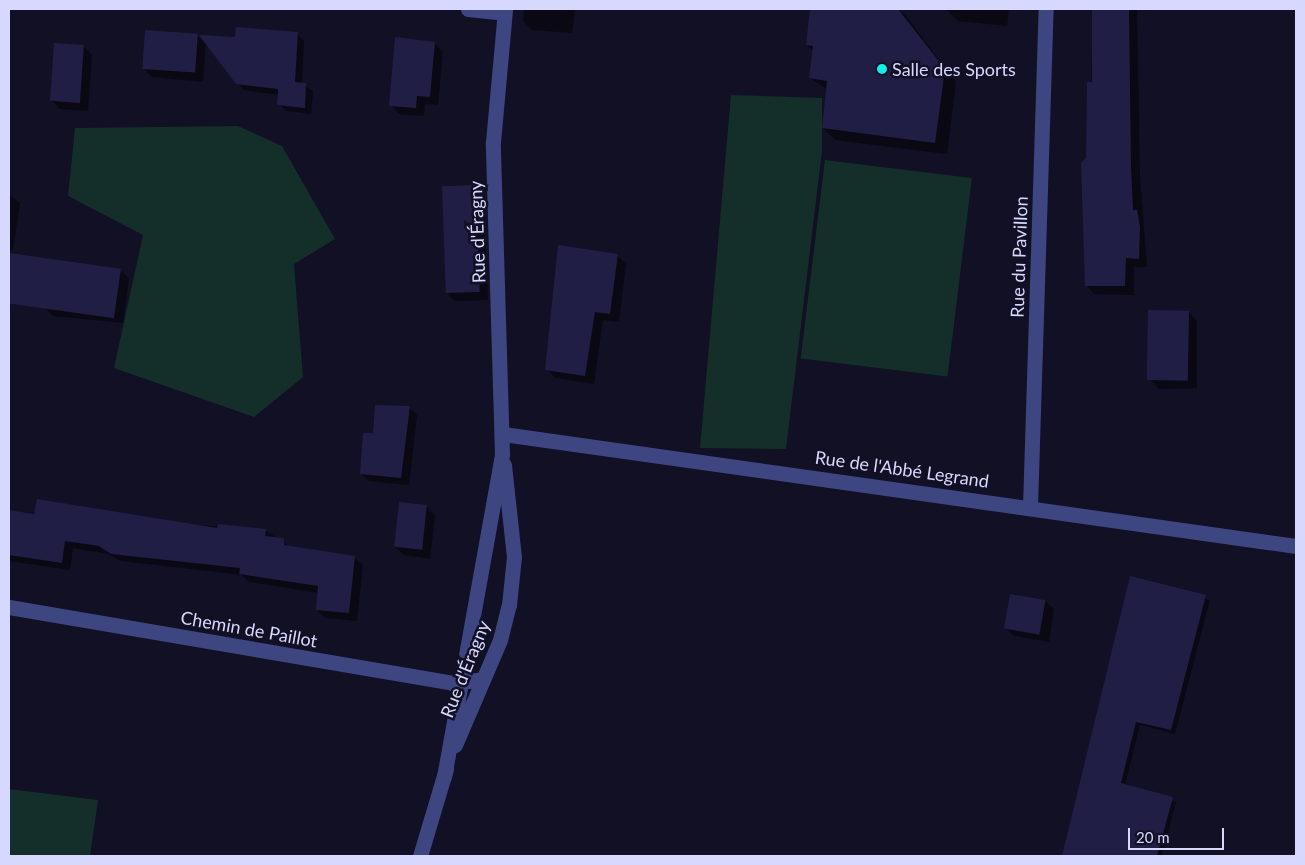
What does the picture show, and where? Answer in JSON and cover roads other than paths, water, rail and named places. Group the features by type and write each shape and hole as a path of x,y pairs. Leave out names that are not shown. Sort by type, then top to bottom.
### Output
{"street":[{"path":"468,9 504,11"},
{"name":"Rue du Pavillon","path":"1030,507 1046,9"},
{"name":"Rue d'Éragny","path":"444,777 458,684 502,454 503,434 493,142 504,11"},
{"name":"Rue de l'Abbé Legrand","path":"503,434 1296,546"},
{"name":"Rue d'Éragny","path":"420,856 444,777 500,640 513,579 513,535 502,454"},
{"name":"Chemin de Paillot","path":"9,607 458,684 483,679"}],"place":[{"name":"Salle des Sports","path":"882,69"}]}
